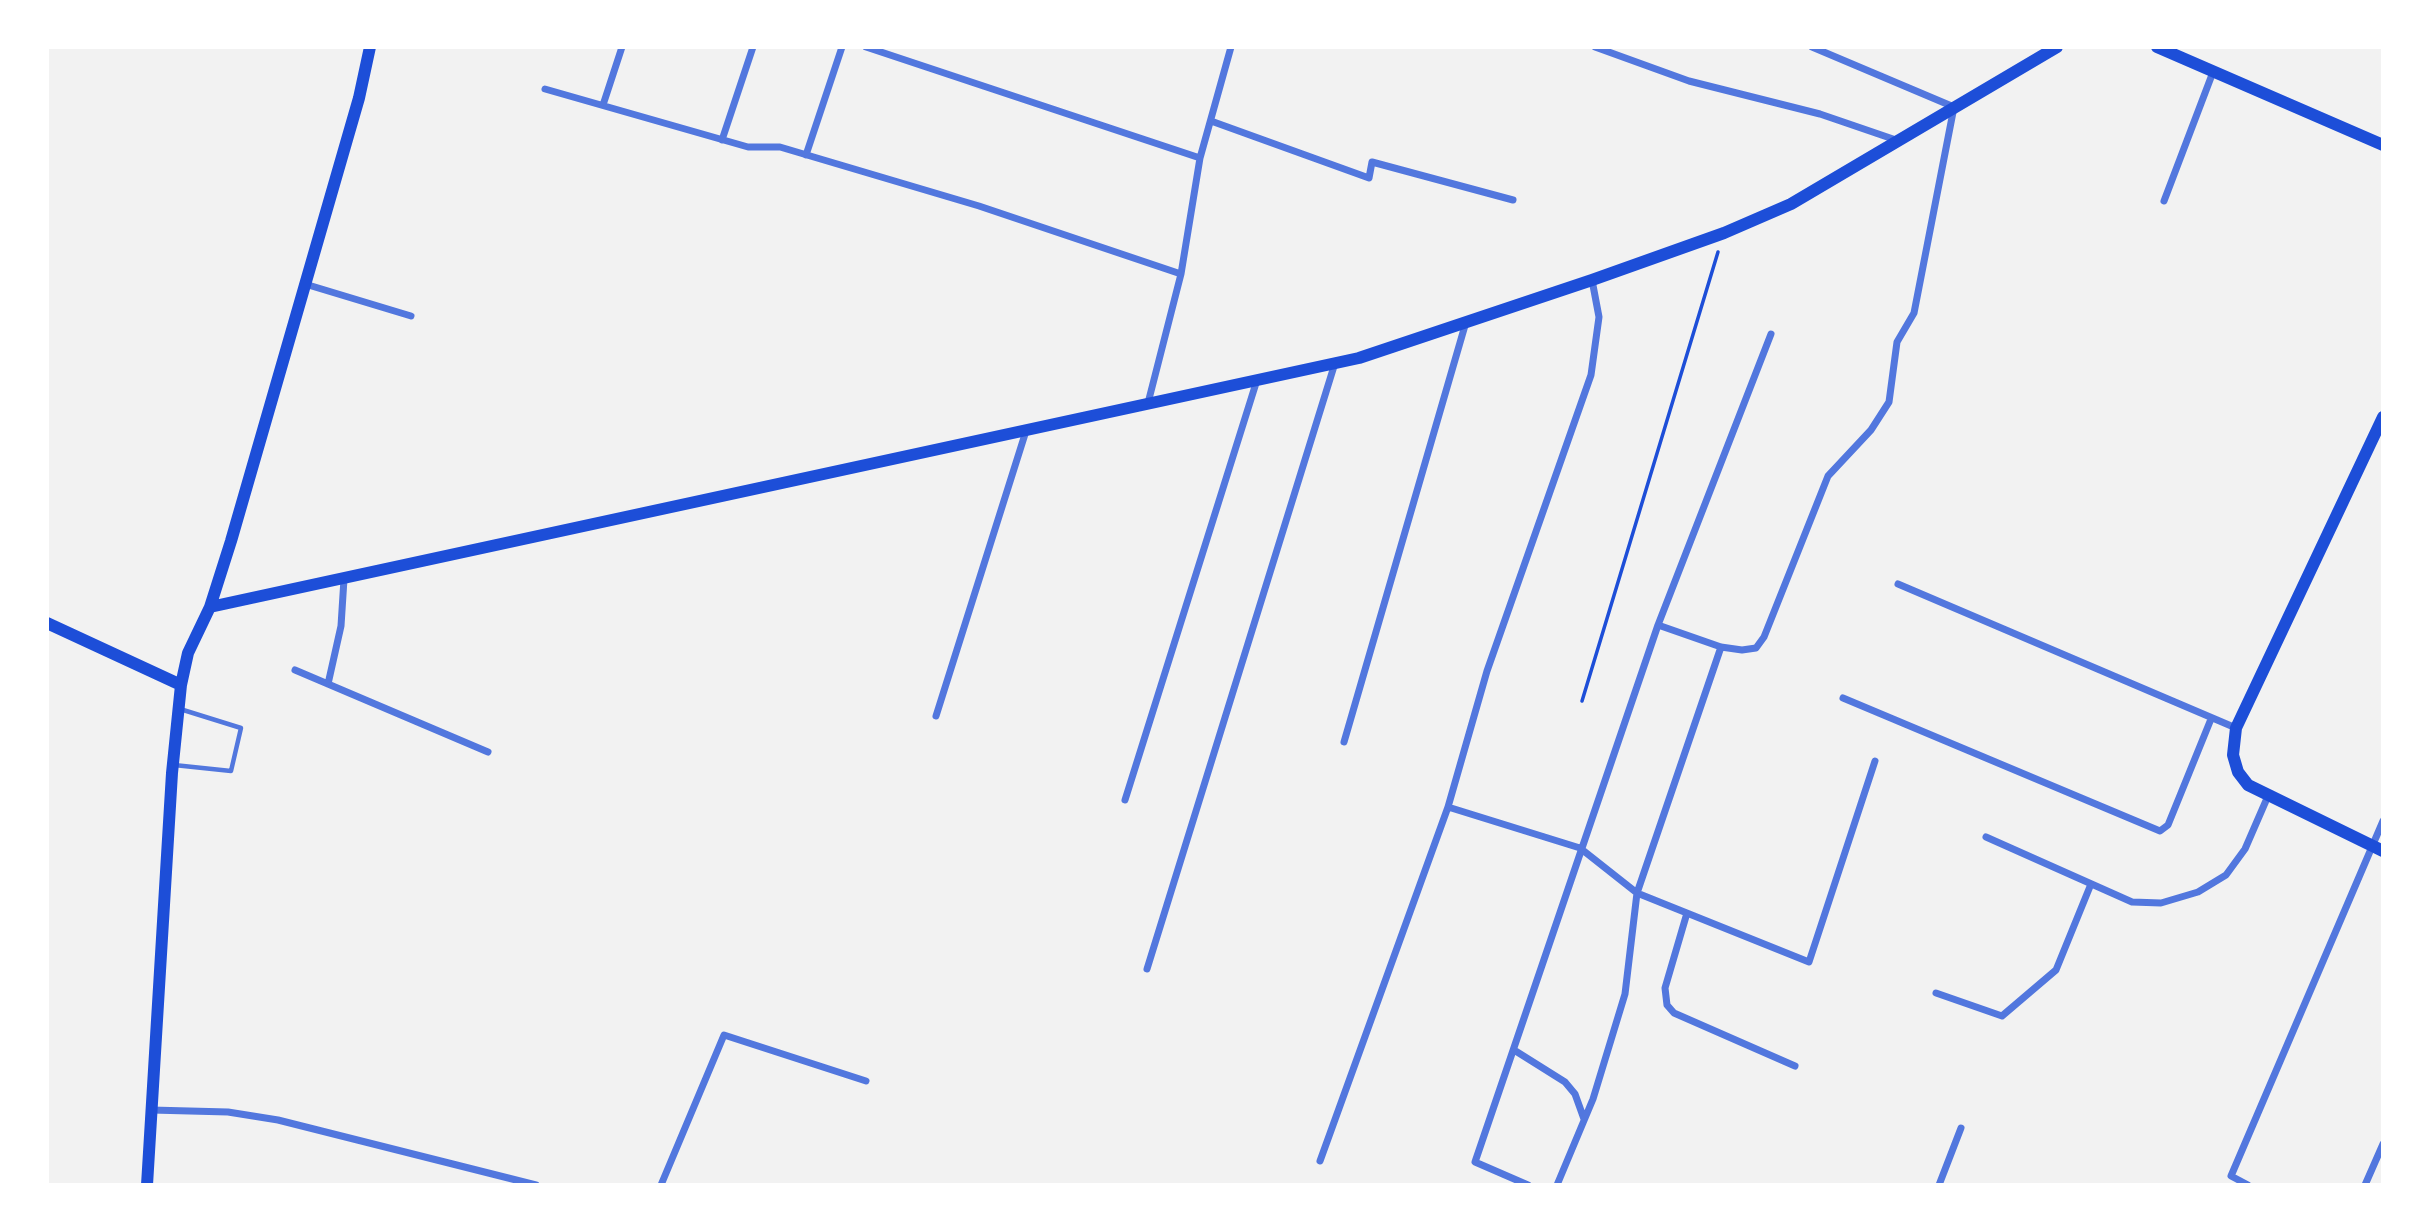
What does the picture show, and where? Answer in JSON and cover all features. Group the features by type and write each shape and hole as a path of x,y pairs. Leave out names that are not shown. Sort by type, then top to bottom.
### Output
{"main road":[{"path":"147,1185 172,765 181,685 188,653 210,607 305,284 370,47"},
{"path":"210,607 1335,362 1592,280 1724,233 1791,204 2057,47"},
{"path":"2157,47 2383,145"},
{"path":"2377,849 2248,785 2238,772 2233,755 2236,728 2383,417"},
{"path":"47,623 181,685"}],"street":[{"path":"603,106 622,47"},
{"path":"722,140 753,47"},
{"path":"806,155 842,47"},
{"path":"866,47 1200,158"},
{"path":"1148,403 1181,274 1200,158 1231,47"},
{"path":"1595,47 1689,81 1820,114 1896,140"},
{"path":"1658,625 1721,647 1742,650 1756,648 1764,637 1828,476 1871,430 1889,402 1897,342 1914,313 1954,107 1812,47"},
{"path":"2164,201 2213,72"},
{"path":"545,89 748,147 780,147 979,206 1181,274"},
{"path":"1211,121 1369,178 1372,162 1513,200"},
{"path":"1320,1160 1448,807 1487,671 1591,375 1599,317 1592,280"},
{"path":"305,284 411,316"},
{"path":"1344,742 1466,322"},
{"path":"1528,1185 1475,1162 1658,625 1772,334"},
{"path":"1147,969 1335,362"},
{"path":"1125,800 1257,380"},
{"path":"936,716 1026,431"},
{"path":"328,684 341,626 344,579"},
{"path":"1898,584 2236,728"},
{"path":"1557,1185 1593,1099 1625,994 1637,893 1721,647"},
{"path":"295,670 488,752"},
{"path":"1843,698 2160,831 2168,825 2211,719"},
{"path":"1448,807 1580,848 1637,893 1810,962 1875,761"},
{"path":"1986,836 2132,902 2161,903 2198,892 2226,875 2245,849 2267,796"},
{"path":"2248,1185 2231,1176 2377,849 2383,821"},
{"path":"1936,993 2002,1016 2056,970 2091,884"},
{"path":"1687,913 1665,988 1667,1004 1674,1013 1796,1066"},
{"path":"661,1185 724,1035 866,1081"},
{"path":"1514,1050 1565,1082 1575,1094 1584,1119"},
{"path":"151,1110 228,1112 278,1120 536,1185"},
{"path":"1939,1185 1961,1128"},
{"path":"2365,1185 2383,1144"}],"lane":[{"path":"172,765 231,771 242,728 179,709"}],"path":[{"path":"1582,701 1724,233"}]}
